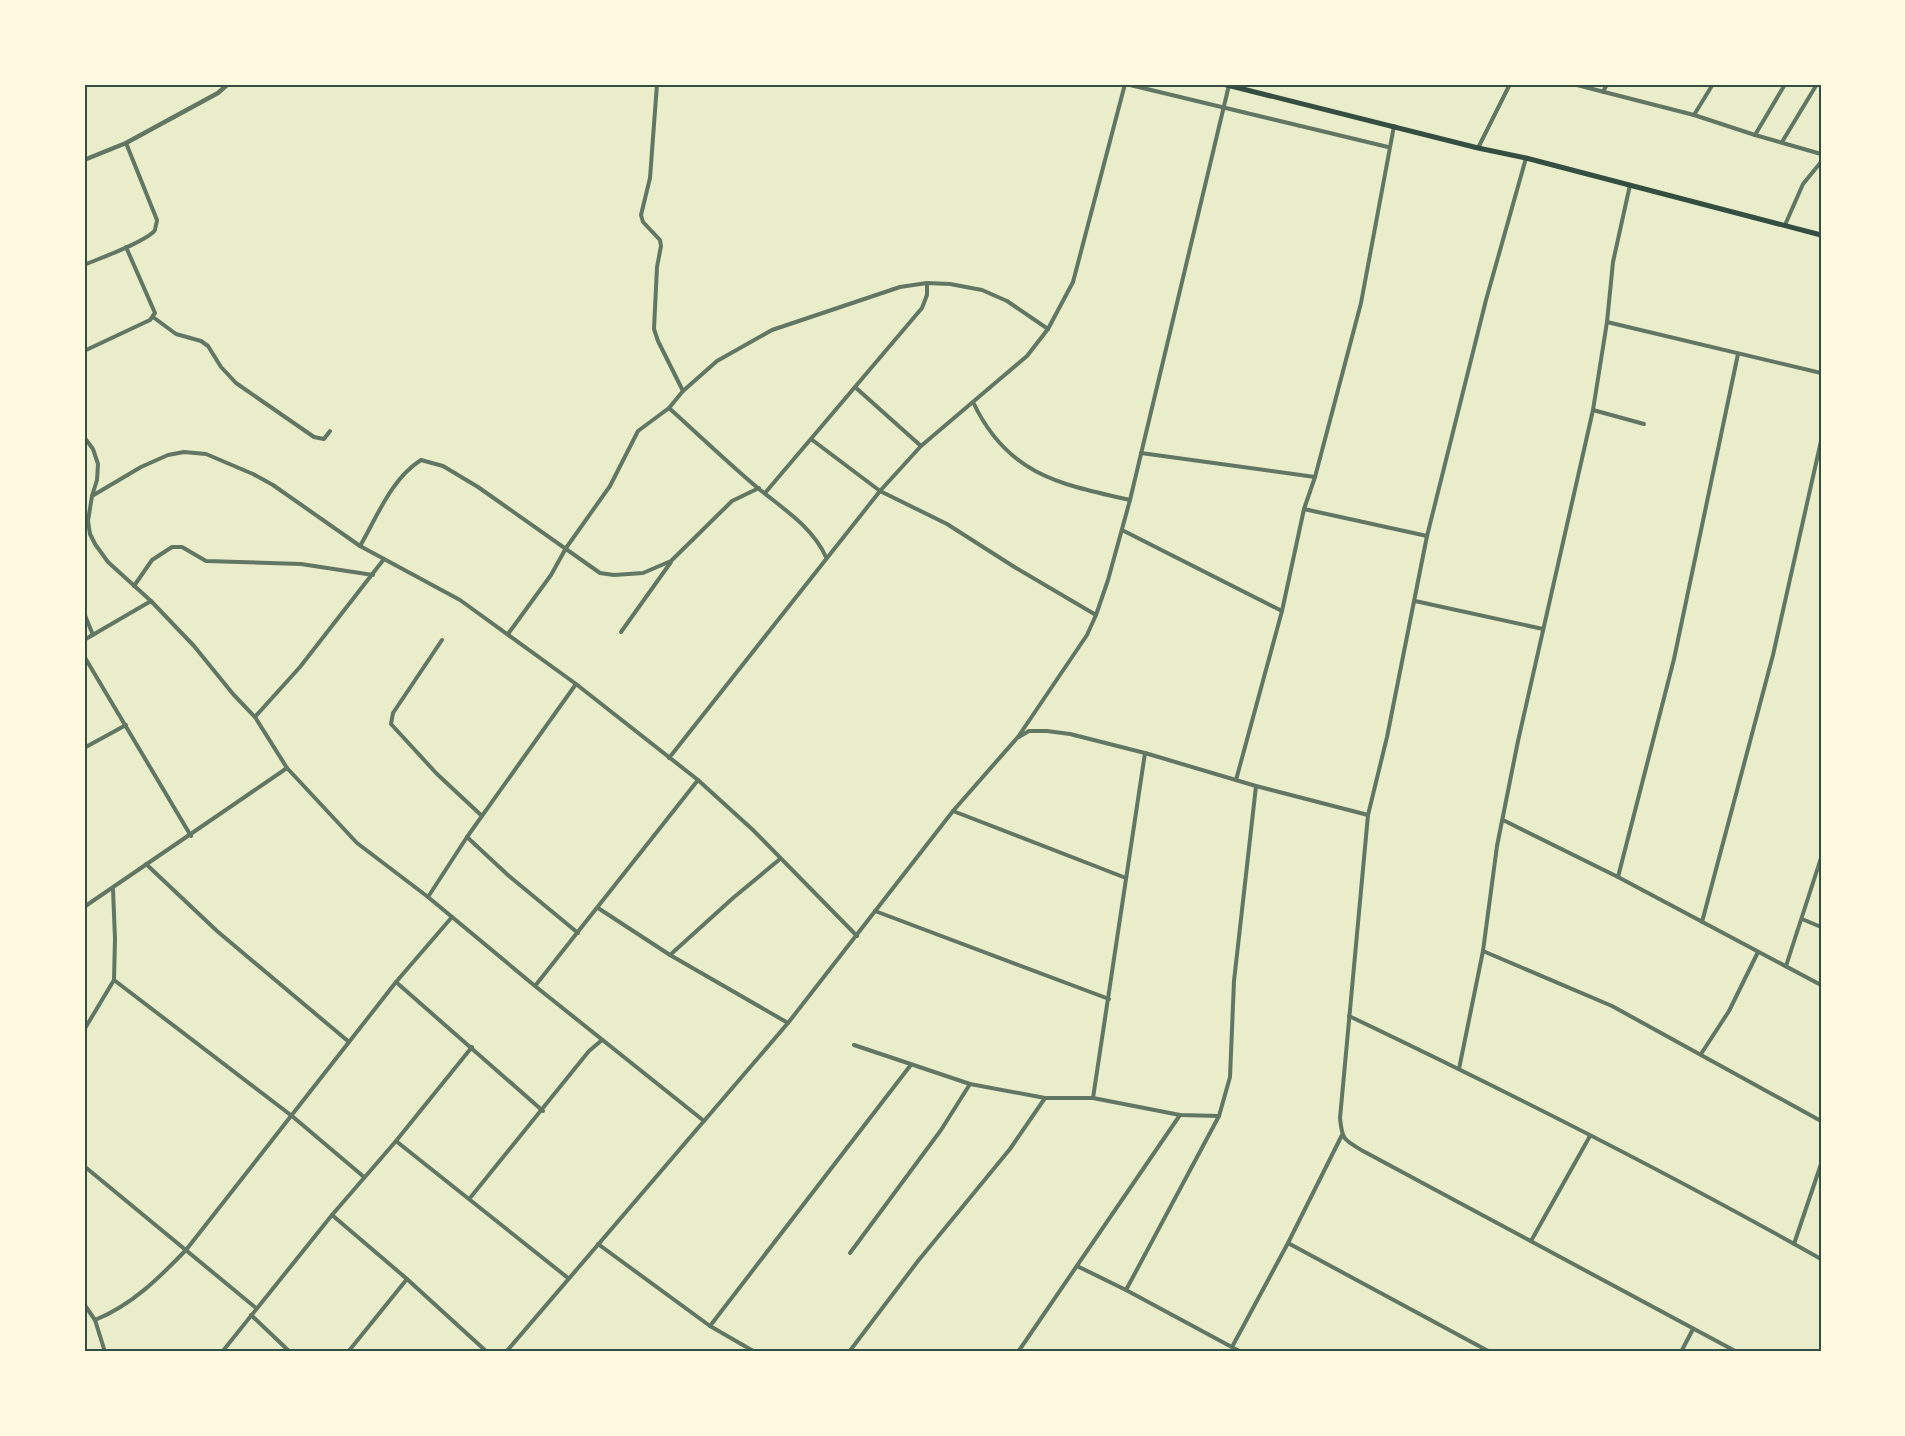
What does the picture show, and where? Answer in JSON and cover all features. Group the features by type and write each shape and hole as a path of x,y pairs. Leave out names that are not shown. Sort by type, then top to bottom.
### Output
{"main road":[{"path":"1226,85 1526,158 1821,235"}],"street":[{"path":"84,160 126,143 218,93 228,84"},
{"path":"657,84 650,178 640,215 643,222 660,240 654,329 683,391"},
{"path":"669,758 880,491 921,446 1028,356 1048,329 1073,282 1126,84 1388,147"},
{"path":"1478,148 1510,84"},
{"path":"1573,84 1694,115 1821,154"},
{"path":"1603,93 1607,84"},
{"path":"1694,115 1713,84"},
{"path":"1782,142 1817,84"},
{"path":"506,1352 788,1023 953,811 1017,738 1087,635 1096,615 1130,500 1224,109 1226,85"},
{"path":"1755,135 1784,86"},
{"path":"1236,780 1282,611 1304,509 1315,477 1361,303 1388,147 1394,126"},
{"path":"84,265 126,247 149,235 155,229 157,220 126,143"},
{"path":"1232,1347 1288,1243 1342,1135 1340,1118 1368,815 1388,737 1427,536 1486,300 1526,158"},
{"path":"1785,225 1803,184 1821,162"},
{"path":"1459,1068 1482,951 1497,846 1518,741 1593,410 1607,322 1613,261 1629,185"},
{"path":"84,351 153,317 155,313 126,247"},
{"path":"765,493 922,308 927,295 927,284"},
{"path":"508,634 551,575 566,548 610,486 638,431 669,408 683,391 717,361 772,330 900,287 927,284 950,284 982,290 1007,301 1048,329"},
{"path":"153,317 176,334 201,340 236,383 314,437 324,439 330,431"},
{"path":"1607,322 1821,373"},
{"path":"1618,877 1674,659 1738,354"},
{"path":"855,387 921,446"},
{"path":"973,402 983,424 996,441 1027,468 1086,490 1130,500"},
{"path":"669,408 811,532 827,558"},
{"path":"1593,410 1644,424"},
{"path":"84,437 93,449 98,464 98,480 92,496 88,521 90,534 108,562 151,601 194,646 255,717 287,768 357,843 428,897 704,1121"},
{"path":"811,439 880,491 948,524 1096,615"},
{"path":"1702,922 1773,655 1821,441"},
{"path":"92,496 141,466 168,454 184,452 206,454 273,485 360,546 460,600 576,684 698,780 753,830 857,936"},
{"path":"1141,453 1315,477"},
{"path":"360,546 396,484 411,466 421,460 443,466 478,487 600,573 614,576 643,573 671,561"},
{"path":"621,632 671,561 732,501 759,488"},
{"path":"1304,509 1427,536"},
{"path":"1122,530 1282,611"},
{"path":"134,586 152,560 172,547 182,547 206,561 301,564 373,575"},
{"path":"255,717 300,667 384,560"},
{"path":"84,640 151,601"},
{"path":"1415,601 1543,629"},
{"path":"84,613 93,635"},
{"path":"442,640 393,712 391,724 437,774 482,816"},
{"path":"84,656 191,836"},
{"path":"428,897 467,837 576,684"},
{"path":"84,748 126,725"},
{"path":"1017,738 1029,731 1070,734 1368,815"},
{"path":"1093,1098 1145,753"},
{"path":"84,907 191,836 287,768"},
{"path":"535,986 698,780"},
{"path":"1126,1290 1219,1116 1230,1077 1234,981 1256,786"},
{"path":"953,811 1126,878"},
{"path":"1503,820 1618,877 1821,985"},
{"path":"467,837 509,876 578,933"},
{"path":"1786,966 1821,858"},
{"path":"670,955 780,859"},
{"path":"146,864 217,931 349,1042"},
{"path":"84,1030 114,980 113,888"},
{"path":"598,908 670,955 788,1023"},
{"path":"875,911 1108,999"},
{"path":"95,1320 131,1300 155,1282 186,1250 396,982 452,917"},
{"path":"1802,919 1821,927"},
{"path":"1482,951 1612,1006 1821,1121"},
{"path":"1701,1054 1729,1011 1758,952"},
{"path":"114,980 292,1116 364,1177"},
{"path":"396,982 543,1111"},
{"path":"1349,1016 1459,1068 1821,1259"},
{"path":"470,1198 590,1051 602,1040"},
{"path":"854,1046 970,1084 1045,1098 1093,1098 1180,1115 1219,1116"},
{"path":"222,1352 472,1047"},
{"path":"710,1326 910,1065"},
{"path":"850,1253 940,1130 970,1084"},
{"path":"849,1352 918,1261 1010,1149 1045,1098"},
{"path":"1018,1352 1180,1115"},
{"path":"1342,1135 1349,1143 1363,1151 1737,1352"},
{"path":"1531,1241 1590,1136"},
{"path":"396,1142 470,1198 568,1278"},
{"path":"1794,1244 1821,1164"},
{"path":"84,1166 256,1308"},
{"path":"332,1215 487,1352"},
{"path":"1288,1243 1490,1352"},
{"path":"598,1244 710,1326 755,1352"},
{"path":"1077,1266 1240,1352"},
{"path":"348,1352 407,1279"},
{"path":"84,1304 95,1320 105,1352"},
{"path":"251,1315 290,1352"},
{"path":"1681,1352 1693,1329"}]}
